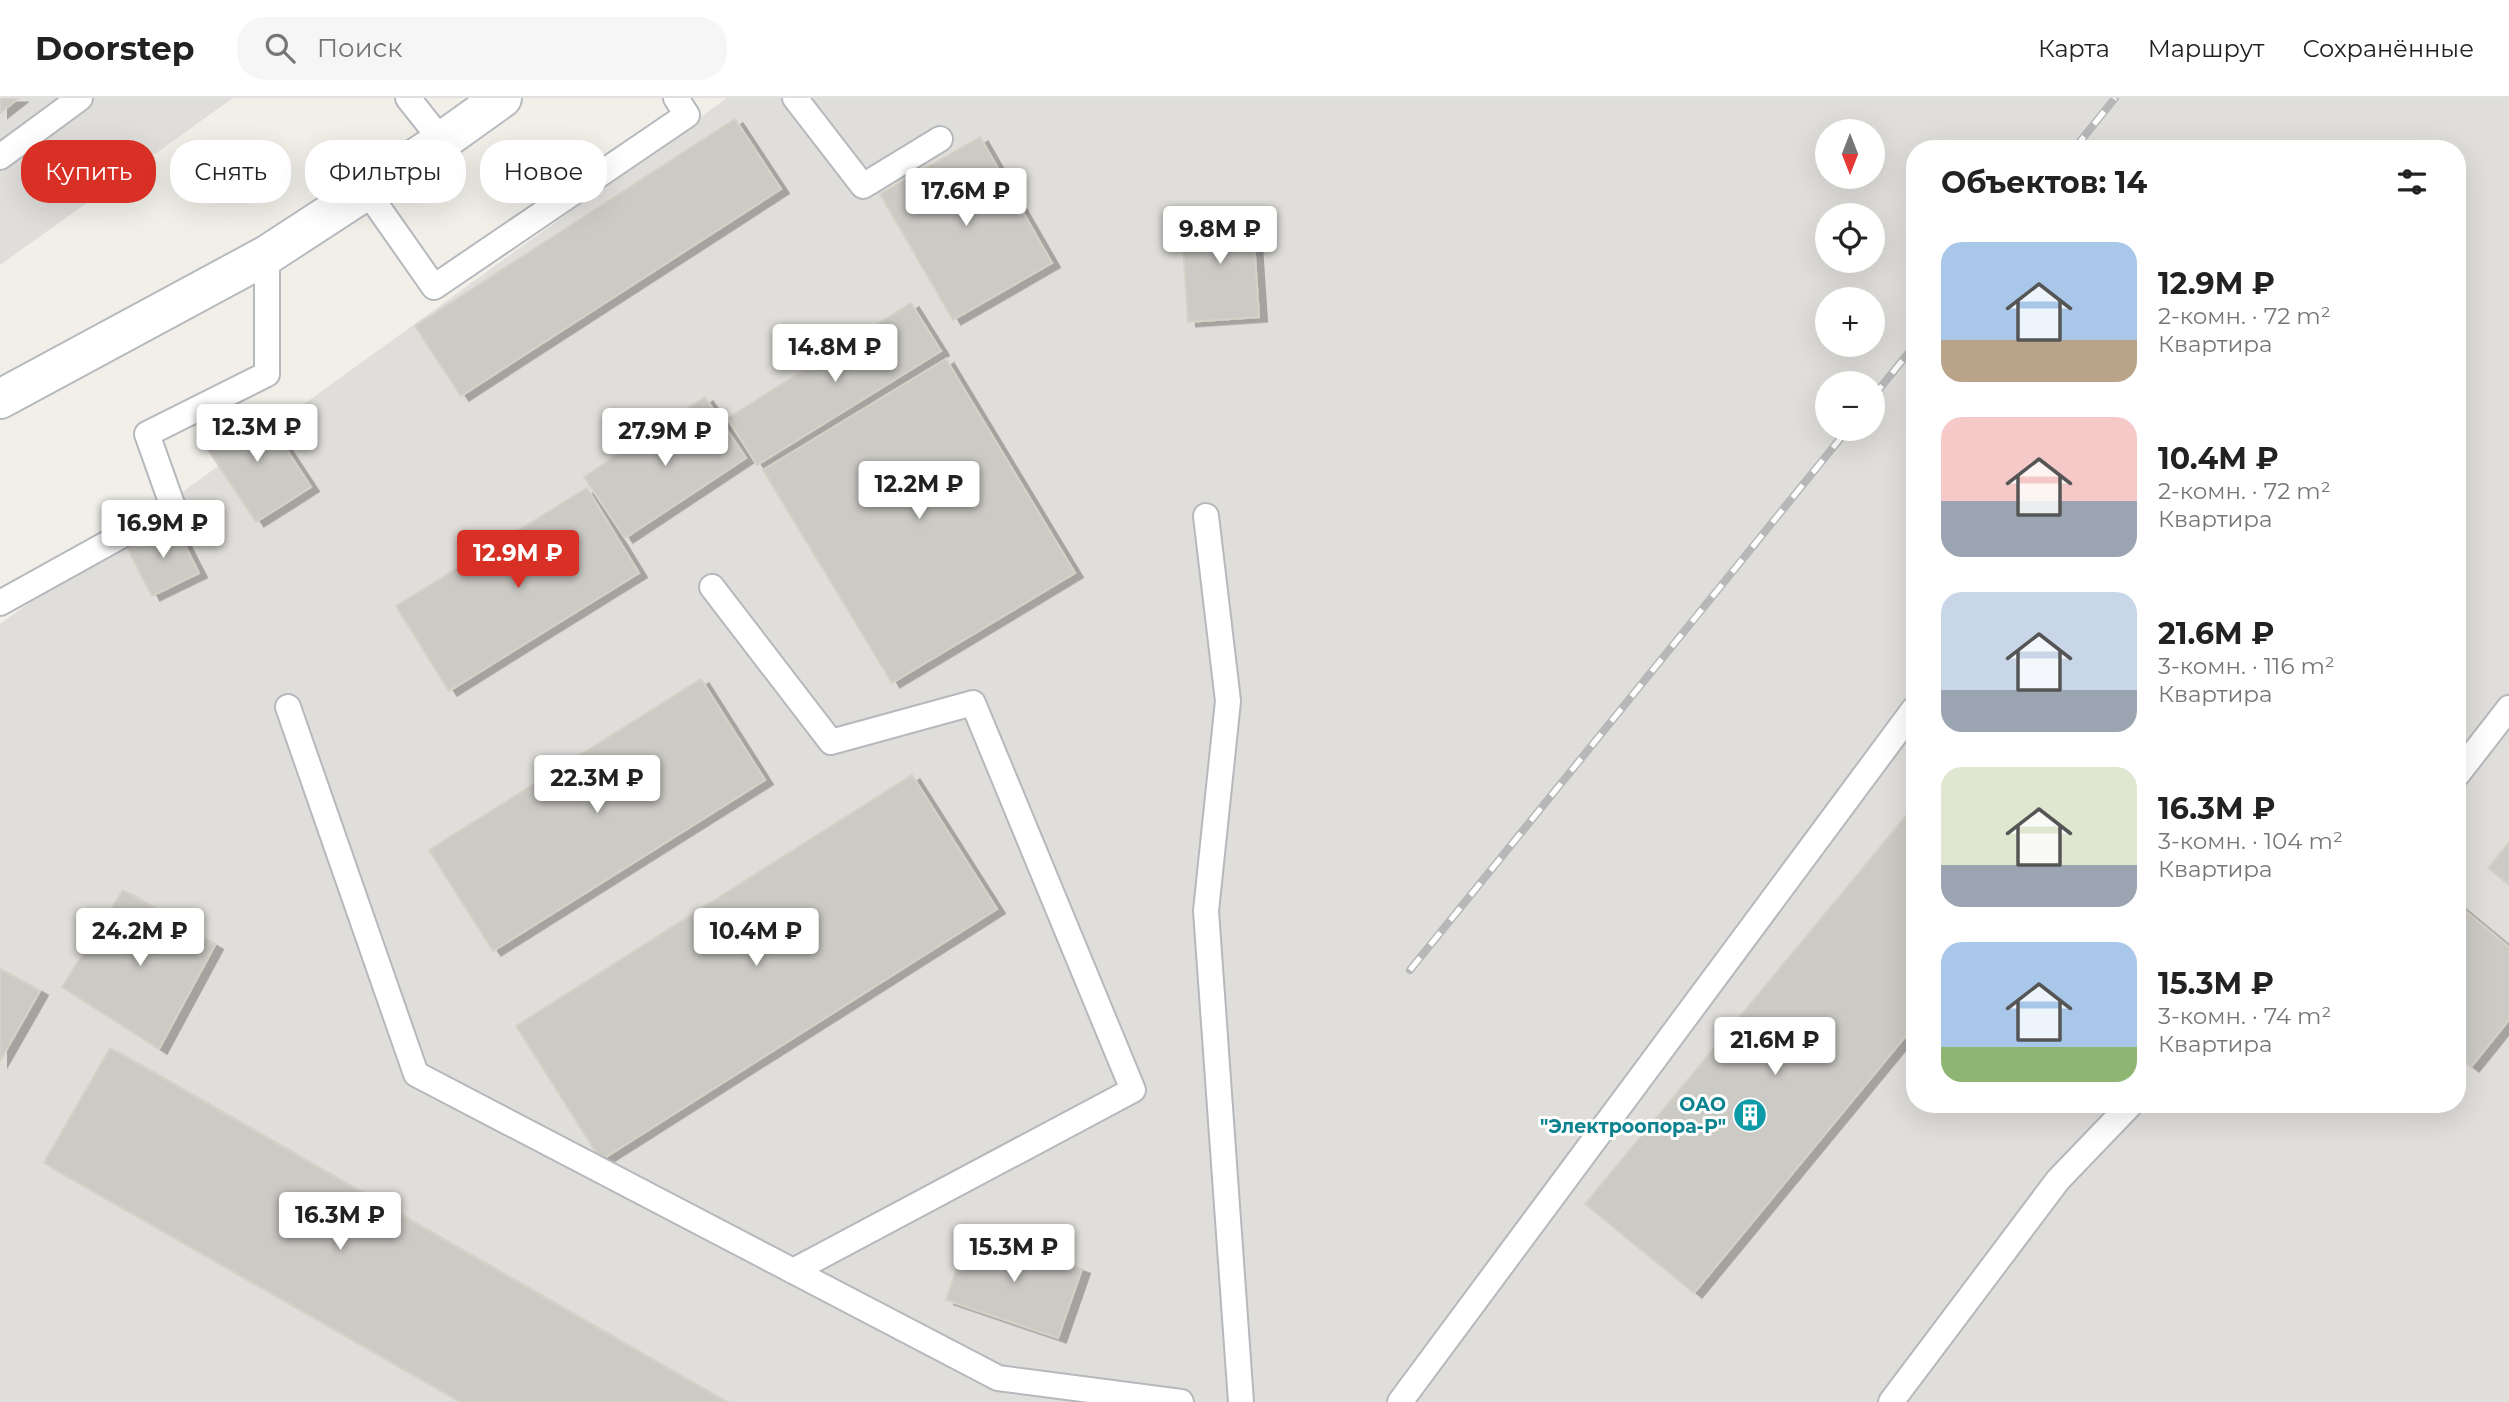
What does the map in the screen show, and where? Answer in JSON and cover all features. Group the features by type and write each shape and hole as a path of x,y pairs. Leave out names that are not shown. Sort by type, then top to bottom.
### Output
{"street":[{"path":"443,140 502,98"},
{"path":"0,399 267,255 346,203"}],"lane":[{"path":"0,157 80,98"},
{"path":"408,98 441,140"},
{"path":"375,203 434,287 687,114 676,98"},
{"path":"795,98 863,186 940,139"},
{"path":"0,603 173,507 147,434 267,374 267,255"},
{"path":"1206,516 1228,701 1206,911 1241,1402"},
{"path":"712,587 831,741 973,703 1133,1090 793,1271"},
{"path":"288,707 416,1073 998,1378 1181,1402"},
{"path":"2466,763 2509,708"},
{"path":"1400,1402 1906,720"},
{"path":"1891,1402 2058,1180 2122,1113"}],"shaded area":[{"path":"0,98 233,98 174,140 170,140 170,143 156,153 156,140 21,140 21,203 87,203 0,265"},
{"path":"727,98 2509,98 2509,1402 0,1402 0,624 582,203 607,203 607,185"}],"building":[{"path":"0,98 19,98 0,113"},
{"path":"735,119 781,189 461,396 415,326"},
{"path":"980,137 1052,263 953,320 880,194"},
{"path":"1252,210 1259,317 1188,322 1181,214"},
{"path":"911,303 941,351 757,465 728,418"},
{"path":"946,359 1075,573 892,683 763,470"},
{"path":"705,397 746,458 625,538 584,477"},
{"path":"258,406 311,487 256,522 203,442"},
{"path":"587,488 639,573 449,691 396,606"},
{"path":"174,524 199,573 152,596 127,548"},
{"path":"701,679 765,780 493,951 429,850"},
{"path":"912,775 997,909 601,1160 516,1026"},
{"name":"ОАО \"Электроопора-Р\"","path":"1906,816 1906,1036 1694,1293 1585,1204"},
{"path":"2509,842 2509,885 2488,868"},
{"path":"123,890 215,945 159,1049 62,987"},
{"path":"2466,911 2509,947 2509,1020 2471,1067 2466,1063"},
{"path":"0,969 40,991 0,1061"},
{"path":"110,1048 726,1402 461,1402 44,1163"},
{"path":"970,1230 1082,1269 1058,1338 946,1300"}],"railway":[{"path":"2081,140 2115,98"},
{"path":"1885,382 1906,356"},
{"path":"1410,970 1838,441"}],"place":[{"name":"ОАО \"Электроопора-Р\"","path":"1750,1115"}]}
